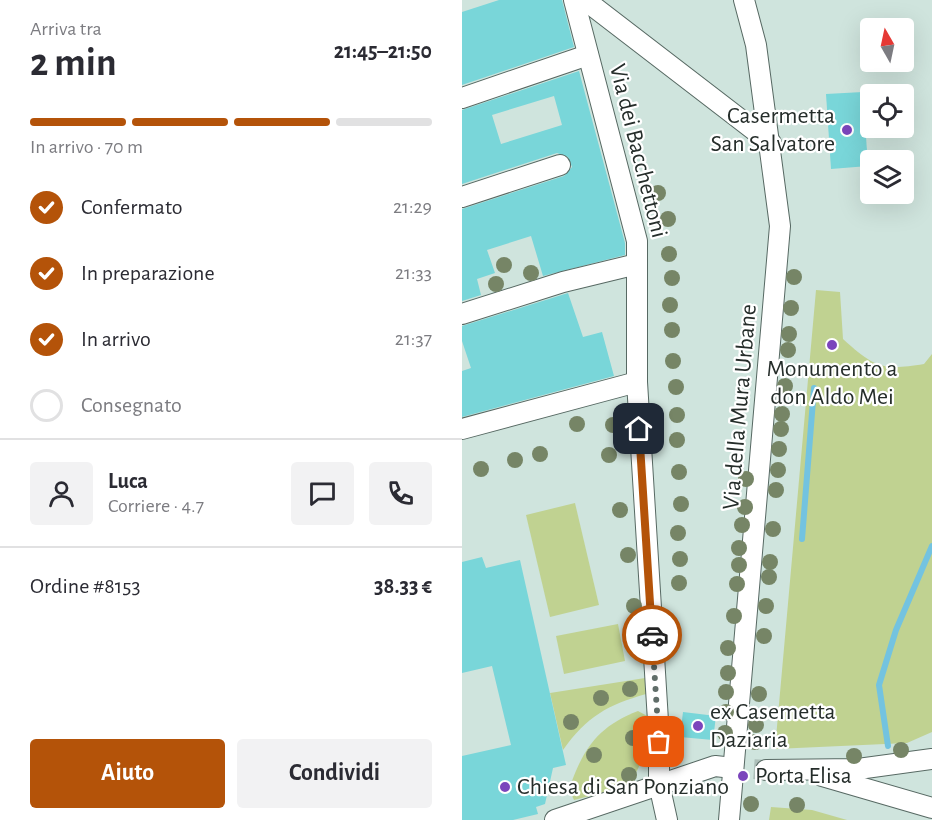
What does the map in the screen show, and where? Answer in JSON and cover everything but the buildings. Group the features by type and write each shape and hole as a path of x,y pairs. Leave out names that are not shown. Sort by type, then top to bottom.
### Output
{"street":[{"name":"Via dei Bacchettoni","path":"574,0 637,241 637,382 659,736 659,784 667,820"},
{"path":"585,0 771,143"},
{"name":"Via della Mura Urbane","path":"729,820 780,226 771,143 751,17 744,0"},
{"path":"462,98 588,55"},
{"path":"462,197 560,165"},
{"path":"462,314 563,282 637,264"},
{"path":"462,429 637,382"},
{"path":"766,770 808,771 888,767 932,759"},
{"path":"555,820 715,766 724,767"},
{"path":"808,771 932,808"}],"green space":[{"path":"816,290 840,292 843,339 871,361 888,367 910,366 924,364 932,354 932,732 907,743 775,749"},
{"path":"575,503 599,605 550,617 526,515"},
{"path":"618,624 625,661 564,674 556,636"},
{"path":"645,678 646,694 599,713 581,728 563,750 550,693"},
{"path":"638,711 649,717 650,734 645,752 629,786 574,800 569,789 580,762 593,741 612,724"},
{"path":"771,807 812,810 847,820 769,820"}],"waterway":[{"path":"802,539 814,388"},
{"path":"888,746 879,685 896,630 932,546"}],"tunnel":[{"path":"724,767 766,770"}],"way so far":[{"path":"652,635 659,742"}],"place":[{"name":"Casermetta San Salvatore","path":"847,130"},
{"name":"Monumento a don Aldo Mei","path":"832,345"},
{"name":"ex Casemetta Daziaria","path":"698,726"},
{"name":"Porta Elisa","path":"743,776"},
{"name":"Chiesa di San Ponziano","path":"505,787"}],"route":[{"path":"639,429 652,635"}]}
